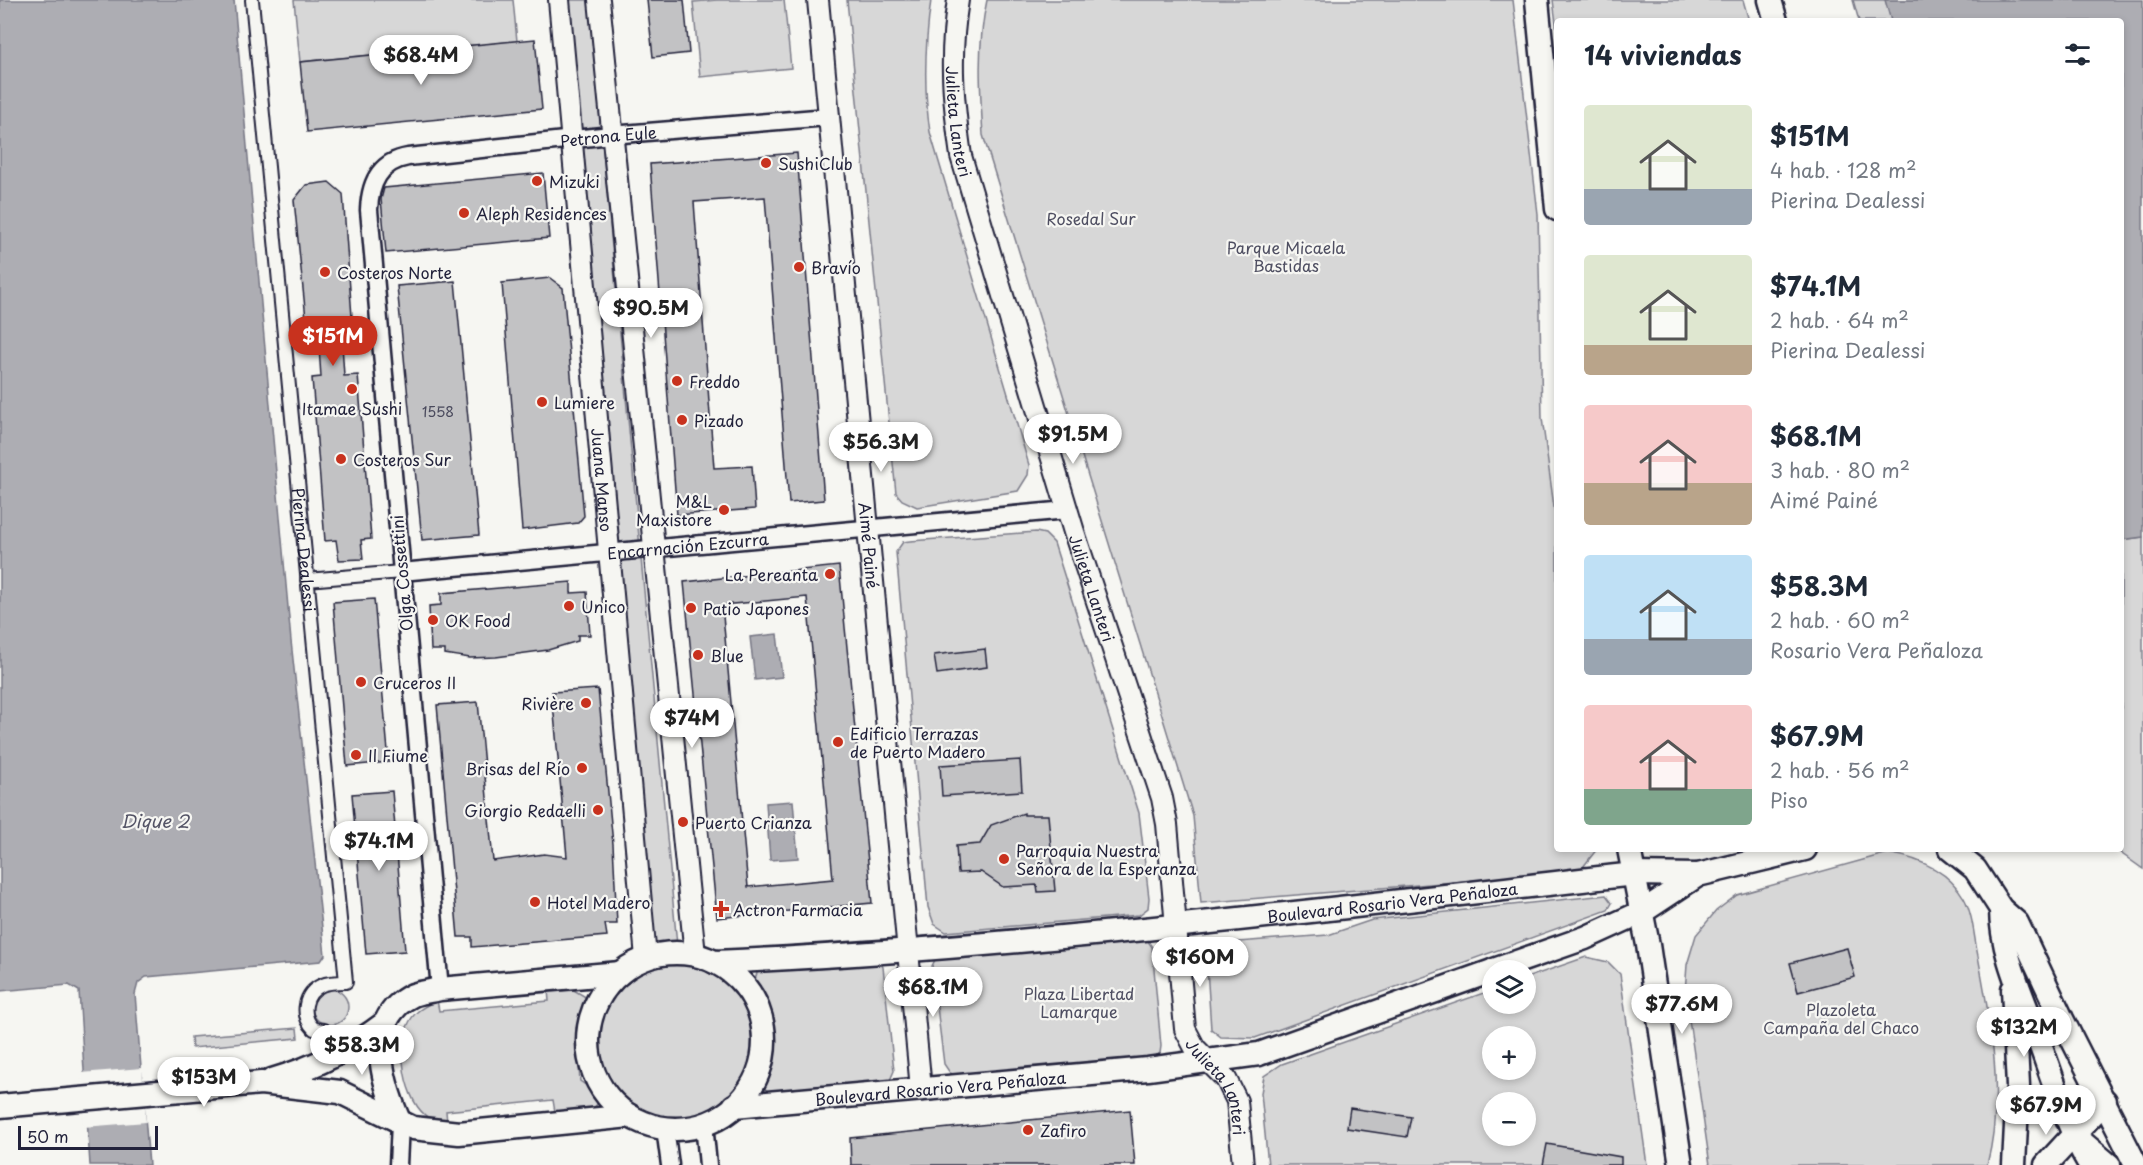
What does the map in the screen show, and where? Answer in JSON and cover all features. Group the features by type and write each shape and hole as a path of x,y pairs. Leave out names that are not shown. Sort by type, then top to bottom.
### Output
{"main road":[{"path":"1537,0 1554,178"},
{"path":"1770,0 1775,18"},
{"path":"1630,852 1642,912 1681,1165"},
{"path":"1698,875 1793,852"},
{"path":"1954,852 1975,869 2001,909 2017,923 2062,1019 2136,1165"},
{"name":"Boulevard Rosario Vera Peñaloza","path":"705,959 907,950 1175,925 1634,874 1698,875"},
{"name":"Boulevard Rosario Vera Peñaloza","path":"1524,960 1585,938 1642,912 1698,875"},
{"path":"2001,909 2001,930 2012,966 2075,1136 2090,1165"},
{"path":"0,1106 261,1083 340,1092 400,1123 424,1130 459,1133 630,1116 665,1128 704,1124 734,1106 755,1079 763,1049 763,1032 756,1005 749,992 734,975 705,959 670,953 646,958 620,973 596,1003 591,1018 588,1050 591,1065 602,1089 630,1116"},
{"path":"2012,966 2018,1086 2014,1165"},
{"path":"400,1123 383,1077 381,1049 386,1023 394,1009 413,995 440,989 620,973"},
{"name":"Boulevard Rosario Vera Peñaloza","path":"734,1106 1259,1054 1482,975"},
{"path":"261,1083 334,1056 386,1023"},
{"path":"2046,1165 2105,1101"},
{"path":"2075,1136 2109,1165"}],"street":[{"name":"Pierina Dealessi","path":"252,0 346,982 325,983 313,991 306,1002 305,1014 314,1029 324,1030 334,1056"},
{"name":"Juana Manso","path":"559,0 646,958"},
{"path":"599,0 653,547 705,959"},
{"name":"Aimé Painé","path":"818,0 921,1089"},
{"name":"Julieta Lanteri","path":"958,0 951,40 953,97 961,156 1067,510 1162,798 1167,824 1185,1029 1206,1061 1226,1079 1237,1101 1242,1165"},
{"name":"Petrona Eyle","path":"390,163 413,156 611,135 828,117"},
{"name":"Olga Cossettini","path":"390,163 375,179 369,210 440,989"},
{"name":"Encarnación Ezcurra","path":"307,580 1067,510"},
{"path":"398,1165 400,1123"},
{"path":"704,1124 708,1165"},
{"path":"665,1128 670,1165"}],"green space":[{"path":"294,0 513,0 517,41 300,62"},
{"path":"566,0 589,0 677,945 654,947"},
{"path":"784,0 791,68 700,77 693,2"},
{"path":"847,0 931,0 926,66 926,99 930,132 1029,465 1028,475 1018,491 917,507 902,500 896,493"},
{"name":"Parque Micaela Bastidas","path":"987,0 1513,0 1538,214 1542,418 1554,507 1554,852 1595,852 1583,867 1563,873 1201,903 1193,816 983,135 980,84"},
{"path":"1553,0 1743,0 1748,18 1555,18"},
{"path":"1853,0 1927,0 1936,18 1858,18"},
{"path":"1036,532 1045,534 1054,543 1139,813 1149,898 1148,908 1139,915 946,932 934,924 928,907 896,552 903,542 910,541"},
{"path":"2143,537 2143,869 2119,852 2124,852 2124,540"},
{"name":"Plazoleta Campaña del Chaco","path":"1888,853 1921,862 1941,873 1957,888 1969,911 1994,1060 1995,1113 1987,1165 1710,1165 1685,992 1687,965 1696,935 1716,911 1737,895"},
{"path":"1606,895 1612,903 1608,910 1255,1038 1221,1037 1211,1029 1206,953 1213,944 1328,935 1372,920"},
{"name":"Plaza Libertad Lamarque","path":"1146,938 1152,947 1161,1046 1160,1053 1151,1059 961,1077 950,1073 944,1064 932,966 936,958"},
{"path":"1586,957 1608,962 1620,974 1647,1165 1268,1165 1261,1093 1264,1076 1282,1064 1482,994 1482,1014 1536,1014 1536,974"},
{"path":"879,961 883,967 894,1071 890,1080 771,1093 764,1088 765,1077 775,1052 776,1038 770,1013 755,980 757,973 764,969"},
{"path":"677,963 692,964 707,969 721,976 732,986 742,997 749,1011 754,1026 754,1056 749,1071 742,1085 732,1096 721,1106 707,1113 692,1118 677,1119 662,1118 647,1113 633,1106 622,1096 612,1085 605,1071 600,1056 599,1041 600,1026 605,1011 612,997 622,986 633,976 647,969 662,964"},
{"path":"330,989 342,995 348,1007 342,1019 330,1025 318,1019 312,1007 318,995"},
{"path":"572,989 584,996 588,1004 576,1028 580,1081 597,1093 598,1103 593,1109 555,1112 553,1100 446,1111 447,1123 427,1117 417,1106 406,1080 403,1049 405,1034 419,1010 437,1000 439,1011 549,1001 548,990"},
{"path":"297,1028 298,1038 192,1048 191,1037"}],"water":[{"name":"Dique 2","path":"0,0 234,0 291,641 325,955 321,961 146,977 138,983 135,994 149,1165 90,1165 79,991 69,985 0,991"},
{"path":"1885,0 2143,0 2143,537 2124,540 2124,18 1890,18"},
{"path":"777,634 782,677 755,680 750,637"},
{"path":"793,801 798,858 770,860 766,803"}],"pier":[{"path":"142,1068 146,1122 84,1127 81,1073"}],"building":[{"path":"647,0 684,0 689,53 653,57"},
{"path":"535,39 542,109 307,132 300,62"},
{"path":"797,153 824,500 789,503 765,197 694,202 714,468 752,466 755,509 677,515 650,164"},
{"name":"Aleph Residences","path":"543,173 549,238 386,253 381,199 384,188"},
{"path":"329,182 343,194 354,344 342,344 344,376 358,375 371,539 361,540 363,559 339,560 336,540 325,541 312,378 321,377 319,347 309,348 294,200 306,185"},
{"name":"Lumiere","path":"550,278 563,288 584,516 578,523 522,530 502,283"},
{"path":"455,281 479,535 422,540 397,286"},
{"name":"Edificio Terrazas de Puerto Madero","path":"839,566 872,903 717,918 684,582","holes":["807,597 833,879 748,887 722,605"]},
{"path":"571,582 571,593 587,592 590,635 578,635 578,641 548,650 496,657 470,658 445,654 445,650 431,650 429,606 441,605 441,593"},
{"name":"Cruceros II","path":"374,599 389,762 347,766 333,602"},
{"path":"985,649 987,667 937,674 934,655"},
{"path":"598,689 613,844 617,924 605,924 607,936 472,947 472,937 458,937 437,705 478,702 493,861 544,854 567,857 552,692"},
{"path":"1020,760 1022,791 942,796 940,765"},
{"path":"392,791 405,951 366,954 352,794"},
{"name":"Parroquia Nuestra Señora de la Esperanza","path":"1024,813 1024,815 1048,815 1055,891 1038,892 1037,885 1003,887 981,872 958,873 956,846 980,844 991,825"},
{"path":"1847,948 1855,977 1798,992 1790,963"},
{"path":"1350,1108 1411,1117 1407,1137 1347,1128"},
{"name":"Zafiro","path":"1130,1110 1135,1165 851,1165 850,1138"},
{"path":"1547,1144 1621,1157 1621,1165 1543,1165"}],"place":[{"name":"SushiClub","path":"766,163"},
{"name":"Mizuki","path":"537,181"},
{"name":"Aleph Residences","path":"464,213"},
{"name":"Bravío","path":"799,267"},
{"name":"Costeros Norte","path":"325,272"},
{"name":"Freddo","path":"677,381"},
{"name":"Itamae Sushi","path":"352,389"},
{"name":"Lumiere","path":"542,402"},
{"name":"Pizado","path":"682,420"},
{"name":"Costeros Sur","path":"341,459"},
{"name":"M&L Maxistore","path":"724,510"},
{"name":"La Pereanta","path":"830,574"},
{"name":"Unico","path":"569,606"},
{"name":"Patio Japones","path":"691,608"},
{"name":"OK Food","path":"433,620"},
{"name":"Blue","path":"698,655"},
{"name":"Cruceros II","path":"361,682"},
{"name":"Rivière","path":"586,703"},
{"name":"Edificio Terrazas de Puerto Madero","path":"838,742"},
{"name":"Il Fiume","path":"356,755"},
{"name":"Brisas del Río","path":"582,768"},
{"name":"Giorgio Redaelli","path":"598,810"},
{"name":"Puerto Crianza","path":"683,822"},
{"name":"Parroquia Nuestra Señora de la Esperanza","path":"1004,859"},
{"name":"Hotel Madero","path":"535,902"},
{"name":"Actron Farmacia","path":"721,909"},
{"name":"Zafiro","path":"1028,1130"}],"park label":[{"name":"Rosedal Sur","path":"1091,218"}]}
